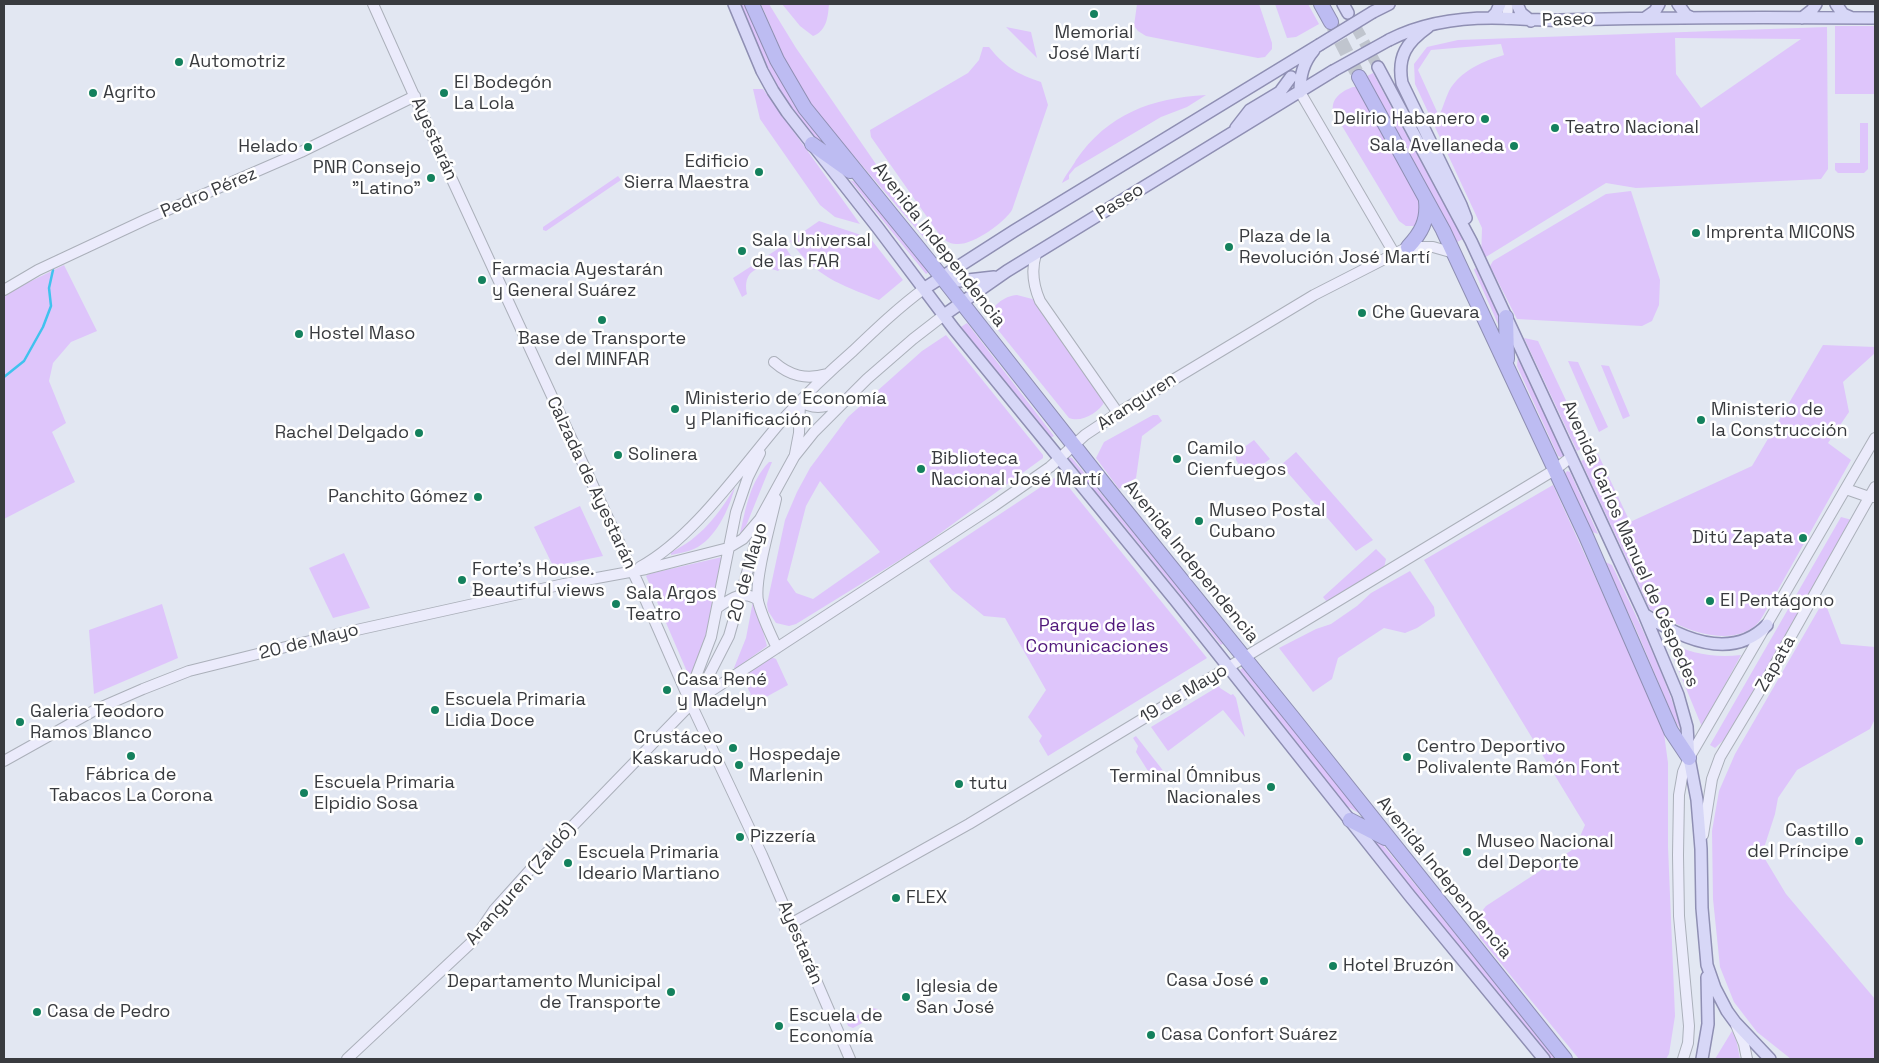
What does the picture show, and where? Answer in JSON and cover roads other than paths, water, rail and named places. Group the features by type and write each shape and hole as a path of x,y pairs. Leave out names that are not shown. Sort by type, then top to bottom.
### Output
{"highway":[{"name":"Avenida Independencia","path":"752,4 777,60 796,96 942,276 1074,447 1565,1059"},
{"path":"1321,4 1331,22"},
{"path":"1360,77 1426,198 1427,211 1425,222 1419,235 1408,247"},
{"path":"812,144 866,181"},
{"name":"Avenida Carlos Manuel de Céspedes","path":"1426,198 1556,469 1671,731 1689,758"},
{"path":"1506,317 1507,364"},
{"path":"1350,820 1390,840"}],"main road":[{"name":"Ayestarán","path":"373,4 496,274"},
{"name":"Avenida Independencia","path":"734,4 743,28 773,91 786,112 1059,459 1171,594 1228,668 1544,1059"},
{"path":"1373,12 1383,4"},
{"path":"1300,92 1300,78 1304,64 1318,45 1389,4"},
{"path":"1491,18 1496,14 1500,4"},
{"path":"1508,4 1508,19"},
{"path":"1517,4 1520,13 1531,21"},
{"path":"1645,18 1655,11 1659,4"},
{"path":"1678,4 1686,15 1692,18"},
{"path":"1802,18 1816,4"},
{"path":"1836,4 1844,14 1850,17"},
{"name":"Paseo","path":"944,315 1003,274 1234,132 1334,71 1408,31 1431,24 1491,18 1531,21 1645,18 1875,18"},
{"path":"1431,24 1413,39 1406,48 1400,63 1400,74 1404,89 1461,205 1471,241"},
{"name":"Paseo","path":"942,276 1318,45"},
{"path":"1286,64 1291,77 1394,253"},
{"name":"Avenida Carlos Manuel de Céspedes","path":"1378,67 1471,241 1644,614 1678,696 1687,727 1689,758"},
{"path":"1234,132 1250,110 1280,92 1291,77"},
{"name":"Pedro Pérez","path":"4,290 38,270 301,152 415,96"},
{"name":"Aranguren","path":"691,704 925,553 1059,459 1085,435 1118,413 1314,295 1408,247 1433,247 1454,254"},
{"path":"1036,254 1033,265 1034,280 1040,301 1118,413"},
{"path":"957,266 965,274 984,279"},
{"name":"Calzada de Ayestarán","path":"496,274 691,704 762,855"},
{"path":"925,288 942,276 952,280 984,279 1003,274"},
{"name":"20 de Mayo","path":"632,571 658,556 688,530 800,401 898,310 925,288"},
{"name":"20 de Mayo","path":"4,761 97,709 190,671 334,635 564,584 689,559 728,548 747,535 766,510 794,458 814,432 845,400 891,358 944,315"},
{"path":"774,362 793,375 809,377 828,374"},
{"path":"800,401 805,405 816,407 834,405 845,400"},
{"path":"794,458 799,433 800,401"},
{"name":"20 de Mayo","path":"691,704 695,679 711,637 718,608 728,548 742,492 769,436"},
{"name":"Zapata","path":"1683,1059 1688,1043 1688,1008 1679,916 1678,845 1679,795 1683,772 1689,758 1875,438"},
{"name":"19 de Mayo","path":"792,923 944,838 1556,469 1571,457"},
{"path":"776,648 762,615 758,600 763,560 780,483"},
{"name":"Zapata","path":"1701,849 1712,779 1720,757 1872,497 1875,487"},
{"path":"1846,489 1872,497"},
{"name":"20 de Mayo","path":"691,704 719,658 729,636 766,510"},
{"path":"718,608 729,600 742,595 751,595 758,600"},
{"path":"1644,614 1684,636 1715,644 1740,642 1758,634 1767,624"},
{"name":"Aranguren (Zaldó)","path":"347,1059 473,941 494,910 530,870 691,704"},
{"name":"Zapata","path":"1689,758 1697,800 1701,849 1702,908 1707,965 1715,988 1735,1022 1744,1044 1747,1059"},
{"name":"Ayestarán","path":"762,855 850,1059"},
{"path":"1702,1059 1708,1024 1707,965"},
{"path":"1735,1022 1770,1059"}],"waterway":[{"path":"4,377 24,361 43,327 51,306 49,288 53,270"}],"tunnel":[{"path":"1348,13 1378,67"},
{"path":"1331,22 1359,77"}],"place":[{"name":"Memorial José Martí","path":"1094,14"},
{"name":"Automotriz","path":"179,62"},
{"name":"Agrito","path":"93,93"},
{"name":"El Bodegón La Lola","path":"444,93"},
{"name":"Delirio Habanero","path":"1485,119"},
{"name":"Teatro Nacional","path":"1555,128"},
{"name":"Sala Avellaneda","path":"1514,146"},
{"name":"Helado","path":"308,147"},
{"name":"Edificio Sierra Maestra","path":"759,172"},
{"name":"PNR Consejo \"Latino\"","path":"431,178"},
{"name":"Imprenta MICONS","path":"1696,233"},
{"name":"Plaza de la Revolución José Martí","path":"1229,247"},
{"name":"Sala Universal de las FAR","path":"742,251"},
{"name":"Farmacia Ayestarán y General Suárez","path":"482,280"},
{"name":"Che Guevara","path":"1362,313"},
{"name":"Base de Transporte del MINFAR","path":"602,320"},
{"name":"Hostel Maso","path":"299,334"},
{"name":"Ministerio de Economía y Planificación","path":"675,409"},
{"name":"Ministerio de la Construcción","path":"1701,420"},
{"name":"Rachel Delgado","path":"419,433"},
{"name":"Solinera","path":"618,455"},
{"name":"Camilo Cienfuegos","path":"1177,459"},
{"name":"Biblioteca Nacional José Martí","path":"921,469"},
{"name":"Panchito Gómez","path":"478,497"},
{"name":"Museo Postal Cubano","path":"1199,521"},
{"name":"Ditú Zapata","path":"1803,538"},
{"name":"Forte's House. Beautiful views","path":"462,580"},
{"name":"El Pentágono","path":"1710,601"},
{"name":"Sala Argos Teatro","path":"616,604"},
{"name":"Casa René y Madelyn","path":"667,690"},
{"name":"Escuela Primaria Lidia Doce","path":"435,710"},
{"name":"Galeria Teodoro Ramos Blanco","path":"20,722"},
{"name":"Crustáceo Kaskarudo","path":"733,748"},
{"name":"Fábrica de Tabacos La Corona","path":"131,756"},
{"name":"Centro Deportivo Polivalente Ramón Font","path":"1407,757"},
{"name":"Hospedaje Marlenin","path":"739,765"},
{"name":"tutu","path":"959,784"},
{"name":"Terminal Ómnibus Nacionales","path":"1271,787"},
{"name":"Escuela Primaria Elpidio Sosa","path":"304,793"},
{"name":"Pizzería","path":"740,837"},
{"name":"Castillo del Príncipe","path":"1859,841"},
{"name":"Museo Nacional del Deporte","path":"1467,852"},
{"name":"Escuela Primaria Ideario Martiano","path":"568,863"},
{"name":"FLEX","path":"896,898"},
{"name":"Hotel Bruzón","path":"1333,966"},
{"name":"Casa José","path":"1264,981"},
{"name":"Departamento Municipal de Transporte","path":"671,992"},
{"name":"Iglesia de San José","path":"906,997"},
{"name":"Casa de Pedro","path":"37,1012"},
{"name":"Escuela de Economía","path":"779,1026"},
{"name":"Casa Confort Suárez","path":"1151,1035"}],"park label":[{"name":"Parque de las Comunicaciones","path":"1097,636"}]}
